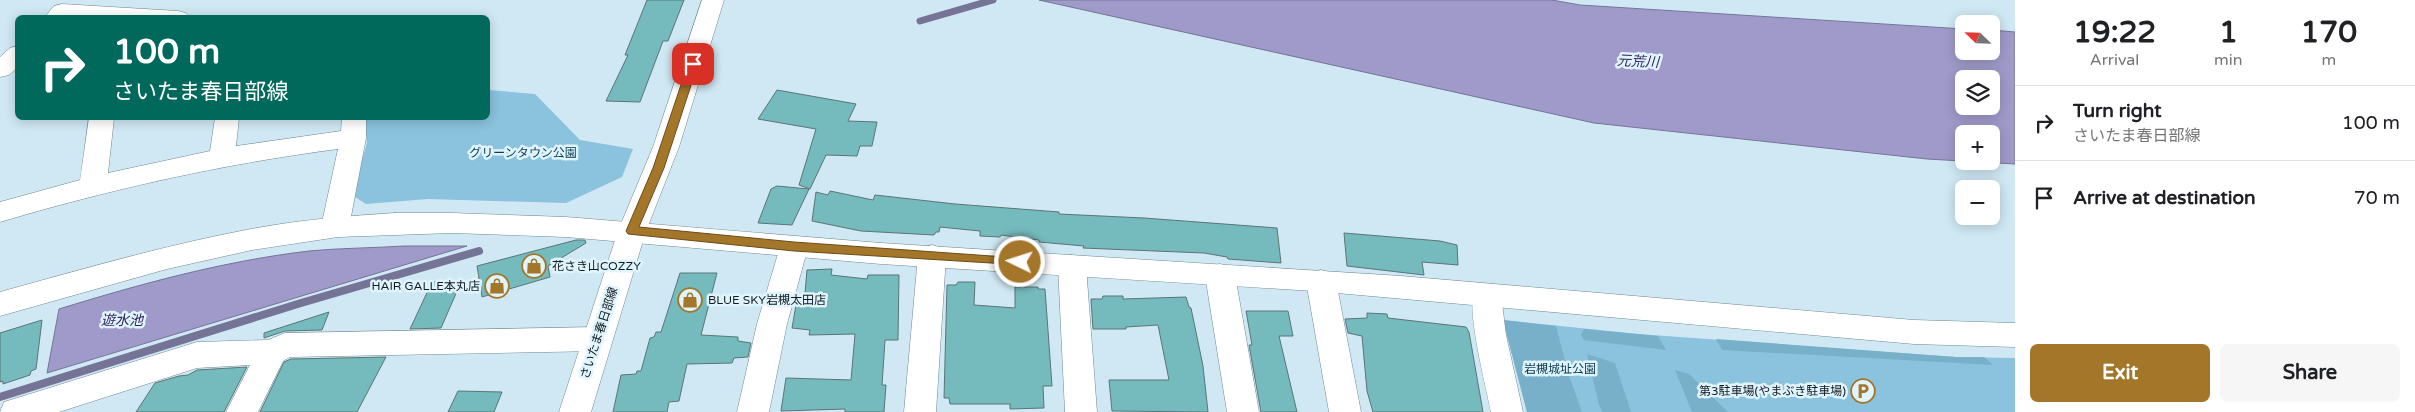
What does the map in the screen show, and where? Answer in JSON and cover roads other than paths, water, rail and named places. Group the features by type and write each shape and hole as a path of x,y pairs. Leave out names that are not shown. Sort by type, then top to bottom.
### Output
{"street":[{"name":"さいたま春日部線","path":"574,412 632,231 664,154 713,0"},
{"path":"58,15 62,10 135,15"},
{"path":"0,70 15,56"},
{"path":"93,186 101,120"},
{"path":"222,157 227,120"},
{"path":"0,212 93,186 354,128 335,227"},
{"path":"0,304 159,259 255,240 335,227 399,222 465,222 632,231 794,247 1321,281 1486,295 1562,304 1884,329 1991,336 2015,335"},
{"path":"753,412 772,324 794,247"},
{"path":"920,412 932,256"},
{"path":"1072,266 1081,412"},
{"path":"1220,275 1242,412"},
{"path":"1321,281 1345,412"},
{"path":"1486,295 1491,335 1507,412"},
{"path":"16,412 197,355 272,352 285,345 598,339"},
{"path":"242,412 272,352"}],"water":[{"name":"元荒川","path":"1039,0 1552,0 1580,5 1955,28 1955,60 2000,60 2000,31 2015,32 2015,164 2000,163 2000,125 1955,125 1955,161 1594,123"},
{"name":"遊水池","path":"467,246 47,373 59,309 151,282 277,255 333,249"}],"waterway":[{"path":"920,21 993,0"},
{"path":"0,397 301,303 479,251"}],"place":[{"name":"花さき山COZZY","path":"534,266"},
{"name":"HAIR GALLE本丸店","path":"497,286"},
{"name":"BLUE SKY岩槻太田店","path":"690,300"},
{"name":"第3駐車場(やまぶき駐車場)","path":"1863,391"}],"park label":[{"name":"グリーンタウン公園","path":"523,153"},
{"name":"岩槻城址公園","path":"1560,369"}]}
